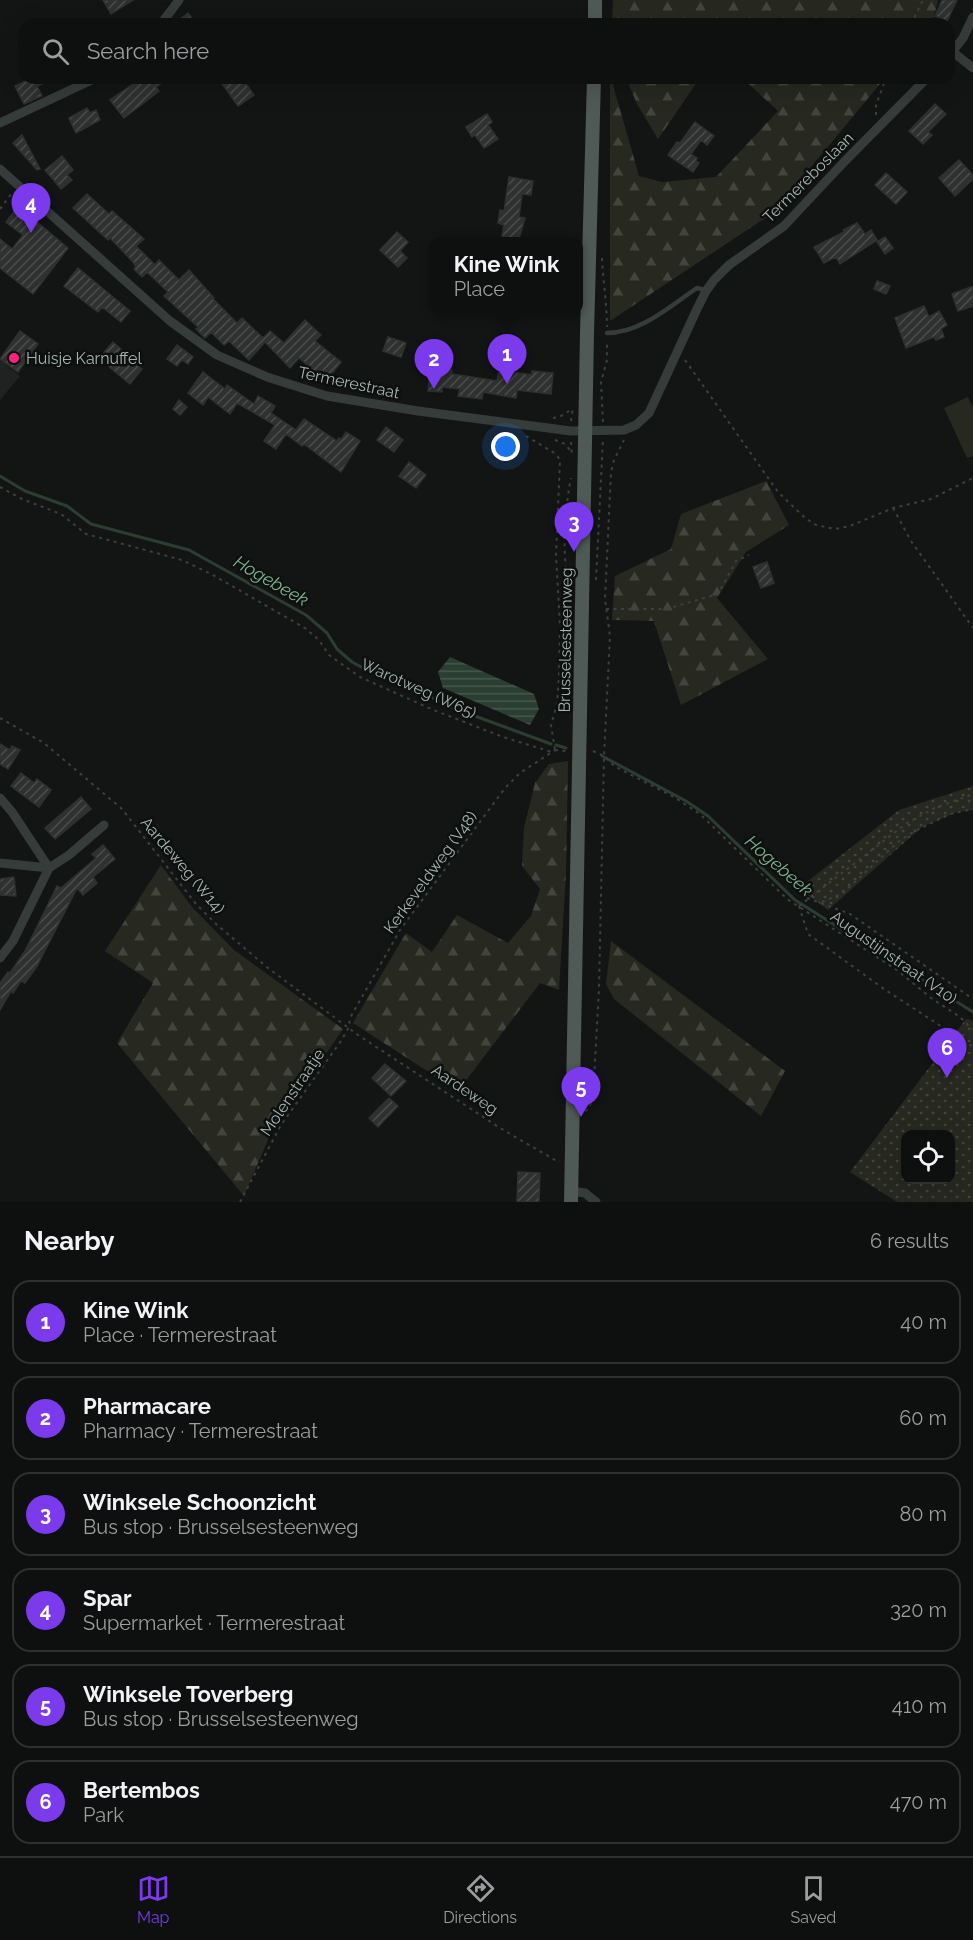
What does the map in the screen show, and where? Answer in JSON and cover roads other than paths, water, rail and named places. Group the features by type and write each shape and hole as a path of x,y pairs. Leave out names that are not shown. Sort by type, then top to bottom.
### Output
{"main road":[{"path":"595,0 595,18"},
{"name":"Brusselsesteenweg","path":"571,1196 594,84"}],"street":[{"path":"166,18 179,0"},
{"path":"955,47 973,17"},
{"path":"955,57 973,68"},
{"path":"0,123 83,84"},
{"name":"Termereboslaan","path":"586,431 624,430 641,422 653,406 706,291 729,265 784,226 921,84"},
{"name":"Termerestraat","path":"0,169 170,321 202,346 235,364 327,396 474,419 586,431"},
{"path":"0,798 12,812 49,868"},
{"path":"0,958 13,941 49,868 69,855 104,825"},
{"path":"0,863 49,868"},
{"path":"571,1196 585,1193 596,1202"}],"lane":[{"path":"607,333 618,333 635,328 697,288 706,291"}],"waterway":[{"name":"Hogebeek","path":"0,476 25,491 67,506 91,524 189,550 306,615 327,633 337,649 363,668 409,686 453,708 551,744"},
{"name":"Hogebeek","path":"556,745 566,748"},
{"name":"Hogebeek","path":"602,756 686,801 708,816 795,900 973,1012"}],"place":[{"name":"Spar","path":"31,233"},
{"name":"Huisje Karnuffel","path":"14,358"},
{"name":"Kine Wink","path":"507,384"},
{"name":"Pharmacare","path":"434,389"},
{"name":"Winksele Schoonzicht","path":"574,552"},
{"name":"Bertembos","path":"947,1078"},
{"name":"Winksele Toverberg","path":"581,1117"}]}
